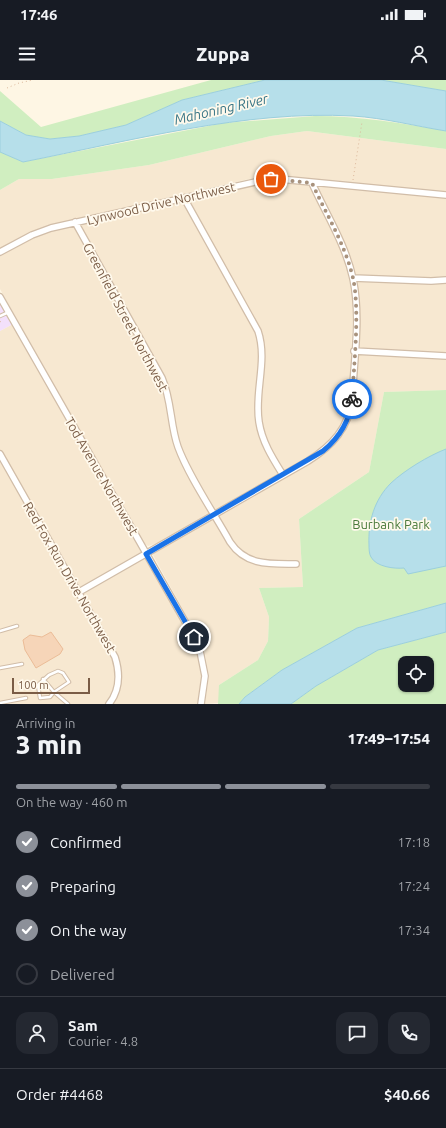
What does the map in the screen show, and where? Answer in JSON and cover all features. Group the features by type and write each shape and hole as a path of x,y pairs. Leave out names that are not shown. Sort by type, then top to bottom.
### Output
{"street":[{"name":"Lynwood Drive Northwest","path":"0,252 37,233 75,222 264,180 352,186 446,195"},
{"path":"79,592 323,451 342,430 351,405 356,306 353,278 343,248 312,183"},
{"path":"184,198 258,331 262,353 258,408 259,424 264,442 283,475"},
{"name":"Greenfield Street Northwest","path":"75,222 162,378 170,400 173,430 178,448 233,546 246,557 264,564 296,564"},
{"path":"353,278 431,281 446,280"},
{"name":"Tod Avenue Northwest","path":"0,297 194,637 202,656 205,676 201,704"},
{"path":"354,351 446,356"},
{"name":"Red Fox Run Drive Northwest","path":"1,457 114,653 118,666 118,684 109,704"}],"lane":[{"path":"0,316 9,312"},
{"path":"0,631 16,626"},
{"path":"0,668 22,664"},
{"path":"58,671 63,672 69,682 54,692 50,697 40,698 38,685 43,679 58,671"},
{"path":"43,679 54,692 68,704"},
{"path":"0,703 26,698"}],"path":[{"path":"7,88 19,83 33,80"},
{"path":"352,186 362,122"}],"shaded area":[{"path":"307,131 446,149 446,390 384,392 369,472 299,519 303,587 259,588 269,617 268,641 258,660 219,685 219,703 205,704 209,676 204,648 153,555 155,552 324,454 344,434 355,406 356,391 359,302 354,270 319,191 318,180 271,175 249,179 44,227 0,248 0,190 19,179 52,179 149,165 271,136"},
{"path":"275,182 308,184 312,188 344,257 353,298 350,396 347,413 341,426 330,441 320,450 158,543 148,546 144,543 0,289 0,254 31,237 47,231 248,184"},
{"path":"0,302 13,324 0,331"},
{"path":"13,324 195,644 203,678 198,704 0,704 0,331"}],"green space":[{"path":"211,80 265,80 182,100 126,125 79,136 50,139 26,135 0,121 0,91 41,127"},
{"path":"381,80 446,80 446,91"},
{"path":"315,116 364,119 446,131 446,149 307,131 271,136 149,165 52,179 19,179 0,190 0,152 23,162 224,123"},
{"name":"Burbank Park","path":"446,390 446,603 357,628 282,670 245,697 239,704 218,704 219,685 258,660 268,641 269,617 259,588 303,587 299,519 369,472 384,392"},
{"path":"446,632 446,704 291,704 316,686 378,650"}],"water":[{"name":"Mahoning River","path":"265,80 381,80 446,91 446,131 365,117 312,115 229,122 23,162 0,152 0,121 26,135 50,139 79,136 126,125 182,100"},
{"path":"446,449 446,566 408,574 404,568 391,568 377,563 373,560 370,554 369,536 373,512 380,497 391,483 403,473 424,459"},
{"path":"446,603 446,632 378,650 316,686 291,704 239,704 245,697 282,670 357,628"}],"building":[{"path":"51,632 63,649 60,654 36,668 25,650 23,640 30,635 42,637"}],"way so far":[{"path":"271,179 312,183 343,248 353,278 356,306 352,399"}],"route":[{"path":"194,637 146,554 323,451 334,442 342,430 350,412 352,399"}]}
